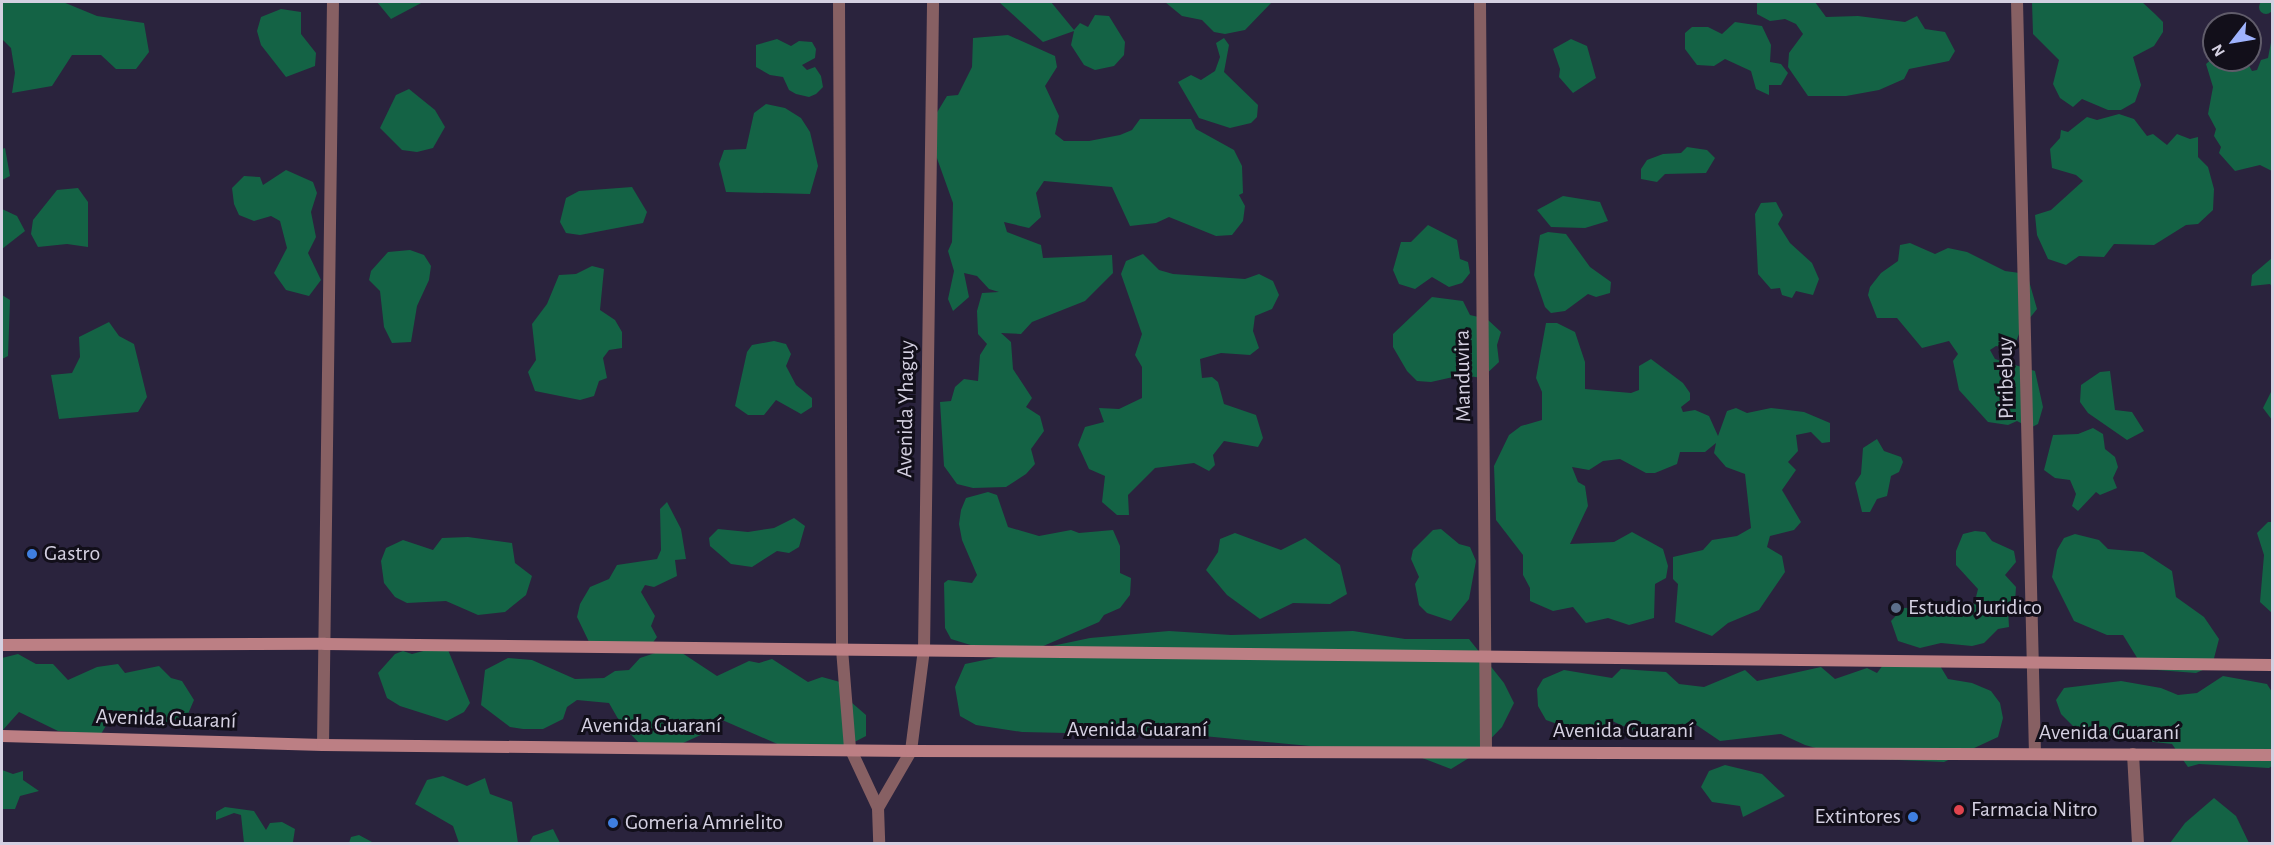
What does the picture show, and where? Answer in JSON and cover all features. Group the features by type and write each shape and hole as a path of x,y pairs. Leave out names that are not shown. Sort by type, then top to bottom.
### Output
{"main road":[{"path":"2,645 325,644 2272,665"},
{"name":"Avenida Guaraní","path":"2,736 323,745 850,748 911,751 2272,755"}],"street":[{"path":"323,745 333,2"},
{"path":"839,2 842,649 850,748 878,808 879,843"},
{"name":"Avenida Yhaguy","path":"878,808 911,751 924,650 933,2"},
{"name":"Manduvira","path":"1480,2 1486,751"},
{"name":"Piribebuy","path":"2017,2 2035,754"},
{"path":"2133,754 2138,843"}],"green space":[{"path":"2266,0 2272,4 2271,12 2266,14 2261,12 2259,7 2261,2"},
{"path":"2,2 63,2 97,16 144,23 149,52 136,69 116,69 101,55 72,55 52,86 12,93 15,73 11,48 2,39"},
{"path":"377,2 423,2 391,19"},
{"path":"999,2 1051,2 1074,30 1080,23 1088,27 1095,15 1109,16 1125,42 1124,55 1114,66 1095,70 1084,65 1071,45 1074,31 1043,42"},
{"path":"1165,2 1272,2 1245,30 1225,34 1214,32 1202,20 1182,16"},
{"path":"1757,2 1815,2 1826,17 1858,16 1905,22 1917,16 1925,29 1945,32 1955,51 1949,61 1909,69 1904,79 1879,90 1846,96 1808,96 1788,67 1789,53 1803,34 1796,24 1785,19 1770,21 1757,14"},
{"path":"2032,2 2142,2 2155,14 2163,22 2163,32 2154,46 2133,57 2141,85 2135,102 2121,110 2108,110 2082,99 2073,107 2060,98 2053,84 2059,60 2033,34"},
{"path":"281,9 301,12 301,34 316,53 315,66 286,77 261,45 257,31 261,17"},
{"path":"1735,22 1762,26 1771,45 1770,62 1781,64 1788,73 1781,85 1769,85 1769,95 1756,89 1751,71 1725,59 1714,66 1697,65 1685,49 1685,33 1692,27 1708,27 1722,34"},
{"path":"1008,35 1055,56 1057,67 1045,86 1059,116 1055,134 1064,141 1089,141 1120,135 1132,130 1140,119 1191,119 1196,129 1234,150 1242,166 1243,193 1239,195 1245,206 1243,221 1232,235 1216,236 1169,217 1156,223 1130,226 1112,187 1044,181 1036,193 1041,217 1029,228 1004,222 1007,232 1041,245 1043,258 1112,255 1113,273 1085,301 1032,322 1021,334 1001,333 1011,342 1013,369 1032,398 1026,407 1040,416 1044,431 1031,449 1035,464 1026,474 1006,487 973,488 957,484 944,466 940,402 951,401 955,387 964,379 978,381 980,355 987,344 978,334 977,311 982,293 999,292 989,289 977,276 964,273 969,297 953,311 948,299 954,271 948,251 952,242 953,203 934,150 936,114 947,96 958,95 972,67 973,38"},
{"path":"2272,37 2272,171 2260,165 2235,171 2219,153 2221,147 2214,136 2216,129 2208,114 2213,87 2208,72 2262,72 2262,60 2268,58"},
{"path":"1224,38 1229,45 1224,72 1258,105 1257,117 1251,123 1230,128 1199,118 1178,82 1191,75 1201,80 1215,71 1220,57 1216,43"},
{"path":"777,39 791,46 799,41 812,42 816,49 815,58 802,65 807,70 815,67 821,76 823,87 816,94 809,97 796,94 789,90 783,77 770,75 756,67 756,45"},
{"path":"1571,39 1587,46 1596,78 1573,93 1559,77 1560,69 1553,49"},
{"path":"409,89 435,110 445,127 433,148 417,152 402,150 380,128 396,95"},
{"path":"766,104 785,108 801,118 810,132 818,166 810,194 726,192 719,164 724,150 746,149 754,113"},
{"path":"2119,114 2134,119 2147,136 2153,134 2167,145 2177,134 2190,139 2198,137 2198,157 2208,167 2214,189 2213,210 2198,224 2186,225 2154,245 2114,244 2104,257 2079,256 2066,265 2048,259 2037,235 2035,215 2051,210 2083,181 2076,175 2052,168 2050,149 2060,138 2061,130 2068,132 2087,117 2097,120"},
{"path":"1687,147 1707,150 1715,158 1706,173 1665,174 1657,182 1641,179 1641,169 1647,160 1663,154 1681,153"},
{"path":"5,148 10,176 2,180 2,149"},
{"path":"286,170 313,182 317,193 311,212 316,237 308,253 321,280 309,296 286,290 274,273 287,248 280,221 271,216 254,221 239,215 234,204 232,188 244,176 260,177 263,185"},
{"path":"632,187 647,212 643,223 580,235 566,233 560,222 566,198 579,191"},
{"path":"78,188 88,202 88,247 67,244 38,247 31,234 33,220 57,190"},
{"path":"1563,196 1600,202 1608,221 1585,228 1551,227 1537,210"},
{"path":"1776,202 1783,215 1778,224 1790,243 1812,263 1819,279 1813,295 1796,291 1792,298 1782,295 1780,288 1771,289 1758,274 1755,214 1761,203"},
{"path":"2,209 17,216 25,231 2,249"},
{"path":"1428,225 1457,240 1460,259 1468,262 1470,273 1462,283 1449,287 1432,277 1415,289 1399,284 1393,270 1401,242 1411,242"},
{"path":"1548,232 1566,234 1590,267 1611,282 1610,293 1596,297 1588,294 1565,311 1551,313 1545,307 1534,275 1540,235"},
{"path":"1910,243 1935,254 1948,248 1967,252 2005,271 2027,274 2037,309 2021,329 2013,349 1996,346 1990,350 1995,359 2035,371 2043,407 2038,424 2030,428 2017,421 2008,425 1988,422 1959,390 1953,361 1958,354 1949,341 1922,348 1897,318 1877,318 1868,295 1870,287 1881,273 1898,261 1900,245"},
{"path":"410,250 424,255 431,266 429,280 417,306 411,342 392,343 384,327 380,291 369,280 371,271 388,252"},
{"path":"1143,254 1159,270 1173,274 1245,279 1259,274 1273,281 1279,295 1272,309 1255,316 1253,331 1259,348 1250,355 1221,353 1200,359 1202,378 1212,377 1218,382 1224,404 1256,415 1263,438 1258,447 1224,441 1213,455 1215,465 1209,471 1194,463 1155,468 1128,495 1129,515 1117,515 1102,502 1105,476 1089,469 1078,445 1085,427 1104,422 1099,408 1119,409 1142,398 1142,367 1135,355 1142,334 1121,274 1126,261"},
{"path":"2272,258 2272,287 2270,284 2251,286 2252,275"},
{"path":"592,266 604,269 600,310 615,320 622,332 622,348 609,350 603,358 607,378 599,381 594,396 580,400 535,391 528,372 536,360 532,324 547,304 559,275 576,274"},
{"path":"2,295 10,300 8,356 2,359"},
{"path":"1432,297 1463,301 1470,315 1487,319 1501,332 1497,345 1499,362 1482,378 1462,375 1431,382 1417,381 1407,371 1393,347 1393,334"},
{"path":"109,322 119,336 134,344 147,397 138,412 59,419 51,375 72,373 80,357 79,337"},
{"path":"1546,323 1557,323 1575,332 1585,362 1585,389 1631,393 1639,390 1639,366 1651,359 1683,383 1690,393 1690,400 1681,407 1683,412 1695,410 1709,416 1718,436 1727,411 1736,408 1747,413 1771,408 1804,412 1830,423 1830,442 1822,443 1811,432 1796,435 1798,451 1788,462 1796,470 1782,490 1801,522 1794,530 1770,536 1767,547 1782,556 1785,572 1759,610 1728,623 1712,636 1675,622 1678,584 1673,579 1673,557 1703,550 1712,540 1737,536 1751,528 1745,474 1726,467 1714,453 1716,443 1705,452 1680,452 1677,464 1655,473 1646,473 1620,459 1603,461 1589,470 1572,467 1578,482 1585,486 1588,506 1570,544 1614,542 1632,532 1663,549 1668,566 1666,578 1655,584 1654,618 1629,625 1608,618 1586,623 1573,607 1553,611 1530,601 1530,588 1523,575 1523,555 1496,520 1494,466 1509,435 1521,426 1542,420 1542,392 1536,378"},
{"path":"774,341 786,344 791,354 786,366 796,385 812,398 812,407 801,414 776,400 764,415 748,415 735,406 747,352 752,345"},
{"path":"2110,371 2115,410 2132,412 2144,431 2127,440 2088,413 2080,402 2081,385 2100,372"},
{"path":"2272,390 2272,420 2263,408"},
{"path":"2093,428 2103,434 2105,449 2115,457 2118,467 2113,478 2117,488 2100,495 2096,492 2078,511 2072,506 2076,494 2070,480 2055,478 2044,470 2053,435 2078,434"},
{"path":"1877,439 1884,451 1901,457 1903,462 1899,472 1891,476 1887,496 1877,499 1870,512 1862,512 1855,483 1861,474 1863,448"},
{"path":"988,492 997,495 1008,527 1039,536 1071,530 1079,533 1113,530 1120,546 1120,573 1131,578 1130,595 1120,608 1104,615 1099,622 1041,647 977,647 951,639 945,628 944,583 948,580 972,583 977,575 962,540 959,524 961,510 966,498"},
{"path":"667,502 681,529 686,559 675,560 677,576 654,587 645,585 641,592 655,616 651,626 657,637 648,649 590,644 577,617 580,604 590,587 609,579 617,565 657,559 661,550 660,509"},
{"path":"794,518 805,526 799,547 789,553 777,551 752,567 731,564 710,546 709,538 718,529 748,532 774,528"},
{"path":"2268,522 2272,522 2272,613 2260,602 2264,555 2257,533"},
{"path":"1441,529 1459,544 1470,547 1476,561 1469,599 1451,621 1427,613 1419,605 1415,584 1419,577 1411,559 1413,550 1433,530"},
{"path":"1975,531 1985,532 1992,541 2014,551 2016,562 2005,575 2016,587 2015,603 2008,609 2009,627 1998,629 1984,643 1972,646 1941,643 1920,648 1898,641 1891,621 1903,608 1934,607 1943,601 1974,605 1978,589 1956,565 1956,551 1963,534"},
{"path":"1235,533 1281,550 1305,538 1340,565 1347,594 1330,604 1293,603 1260,619 1227,595 1206,570 1218,552 1220,539"},
{"path":"2075,534 2099,540 2108,549 2143,552 2172,571 2176,597 2204,617 2219,639 2212,666 2196,673 2144,669 2123,635 2107,635 2074,621 2052,577 2057,550 2064,538"},
{"path":"468,537 512,543 515,563 532,576 526,595 505,612 478,615 446,601 407,603 395,597 384,583 381,561 386,548 403,540 433,550 442,538"},
{"path":"1169,631 1231,635 1353,631 1405,639 1469,639 1504,683 1514,703 1502,727 1477,753 1451,769 1417,756 1203,736 1022,732 976,725 960,716 955,687 965,664 1090,638"},
{"path":"446,645 470,703 464,712 447,721 400,706 387,698 378,673 395,654 403,651 412,654"},
{"path":"673,647 717,676 749,661 759,663 772,659 808,682 822,677 840,682 844,696 866,715 866,736 839,750 782,746 720,719 705,733 681,744 641,745 621,724 609,703 577,700 567,707 563,719 543,729 510,727 481,705 485,670 508,658 532,660 575,679 604,678 615,671 629,670 640,658"},
{"path":"18,654 36,664 53,664 68,680 97,667 118,664 125,673 159,666 171,678 182,681 194,700 188,714 169,722 154,724 127,715 107,724 101,734 58,731 19,712 2,731 2,658"},
{"path":"1939,664 1948,679 1972,683 1991,691 2000,703 2003,718 1998,737 1944,762 1851,758 1805,745 1781,734 1720,741 1692,722 1645,736 1610,720 1600,730 1585,734 1546,720 1538,706 1537,689 1543,679 1564,670 1612,678 1621,669 1666,672 1679,684 1704,687 1745,670 1757,681 1821,667 1835,679 1867,668 1877,673 1883,665"},
{"path":"2223,676 2267,684 2272,692 2272,766 2269,768 2199,764 2188,767 2172,744 2101,736 2075,728 2061,714 2056,700 2064,688 2121,681 2161,688 2178,695 2197,693"},
{"path":"1725,765 1762,774 1785,796 1743,817 1740,806 1712,802 1701,787 1709,771"},
{"path":"2,770 13,774 23,771 23,780 39,791 20,796 15,809 2,809"},
{"path":"443,776 467,786 485,778 490,794 512,802 518,843 459,843 453,826 415,804 427,780"},
{"path":"2214,798 2236,816 2249,843 2170,843 2185,823"},
{"path":"225,807 254,811 266,830 270,823 282,822 295,829 293,842 244,843 241,815 234,813 216,820 216,812"},
{"path":"553,829 560,843 529,843 533,836"},
{"path":"359,835 372,842 386,843 349,843 351,837"}],"place":[{"name":"Gastro","path":"32,554"},
{"name":"Estudio Juridico","path":"1896,608"},
{"name":"Farmacia Nitro","path":"1959,810"},
{"name":"Extintores","path":"1913,817"},
{"name":"Gomeria Amrielito","path":"613,823"}]}
